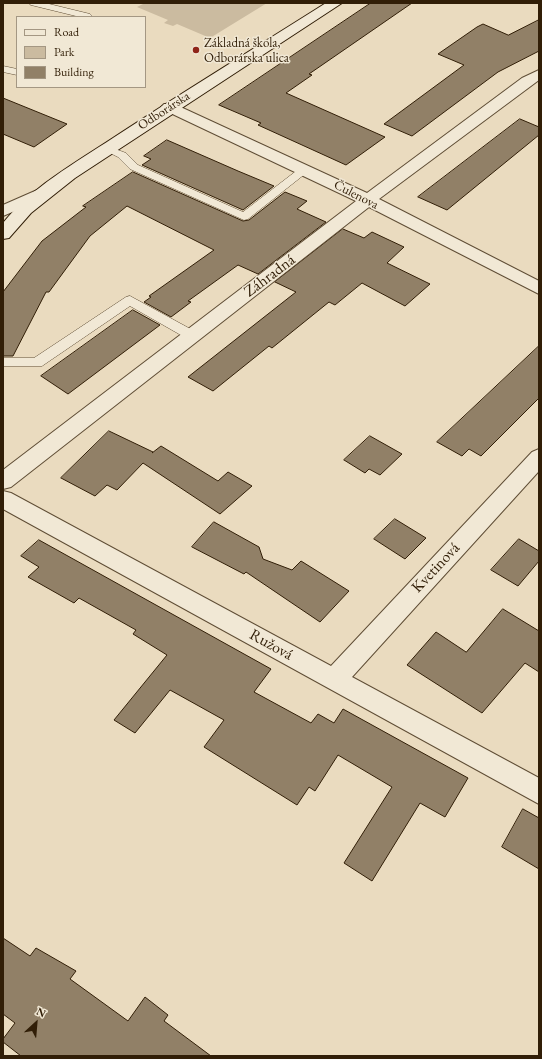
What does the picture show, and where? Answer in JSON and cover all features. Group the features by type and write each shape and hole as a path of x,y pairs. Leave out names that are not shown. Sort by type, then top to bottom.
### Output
{"street":[{"name":"Odborárska","path":"3,234 44,192 170,107 335,3"},
{"name":"Záhradná","path":"3,480 367,201 527,81 539,74"},
{"name":"Čulenova","path":"170,107 304,170 539,288"},
{"path":"3,211 44,192"},
{"name":"Kvetinová","path":"334,680 539,457"},
{"name":"Ružová","path":"3,499 539,792"}],"lane":[{"path":"34,3 88,14"},
{"path":"3,69 16,72"},
{"path":"107,149 122,155 134,167 244,217 304,170"},
{"path":"3,362 37,363 130,300 191,335"}],"green space":[{"path":"145,3 267,3 210,38 177,24 173,26 164,23 168,20 137,7"}],"building":[{"path":"371,3 412,3 309,74 312,75 286,93 385,137 346,165 258,125 261,123 219,105"},
{"path":"539,20 539,51 498,72 412,136 384,124 464,65 438,54 477,27 483,24 508,35"},
{"path":"3,98 67,124 34,147 3,134"},
{"path":"520,119 539,127 539,135 447,210 418,197"},
{"path":"167,140 274,186 243,210 142,165 151,159 144,156"},
{"path":"133,172 243,221 249,220 285,192 307,201 297,209 326,222 258,274 238,265 188,301 191,302 171,317 144,302 151,297 149,296 214,250 127,206 90,236 49,292 46,292 13,356 3,356 3,292 42,241 86,207 83,206"},
{"path":"343,229 364,238 372,232 404,247 387,263 430,284 405,306 362,283 335,305 329,302 272,348 269,346 213,391 188,377 296,292 275,282"},
{"path":"133,310 160,325 68,394 41,376"},
{"path":"539,346 539,398 481,456 469,449 462,456 437,442"},
{"path":"109,431 153,452 152,453 161,446 218,481 228,472 252,486 220,514 143,463 117,490 107,485 95,496 61,478"},
{"path":"370,436 402,454 380,475 369,469 365,473 344,460"},
{"path":"395,519 426,538 405,559 374,539"},
{"path":"214,522 259,547 263,559 292,570 301,561 349,591 320,622 246,572 244,574 192,547"},
{"path":"519,539 539,551 539,561 518,586 491,570"},
{"path":"39,540 271,669 254,692 311,723 318,714 334,723 343,709 468,778 445,817 420,803 372,881 344,863 392,787 338,755 315,791 309,787 297,805 204,747 224,720 170,690 135,733 114,720 167,655 133,634 136,630 79,598 74,603 28,577 39,567 21,556"},
{"path":"503,609 539,631 539,672 525,663 482,713 407,665 436,632 466,652"},
{"path":"523,809 539,818 539,869 502,847"},
{"path":"3,938 30,956 36,948 76,971 70,979 128,1021 145,997 168,1015 164,1021 211,1056 21,1056 3,1042 3,1039 15,1023 3,1014"}],"place":[{"name":"Základná škola, Odborárska ulica","path":"196,50"}]}
